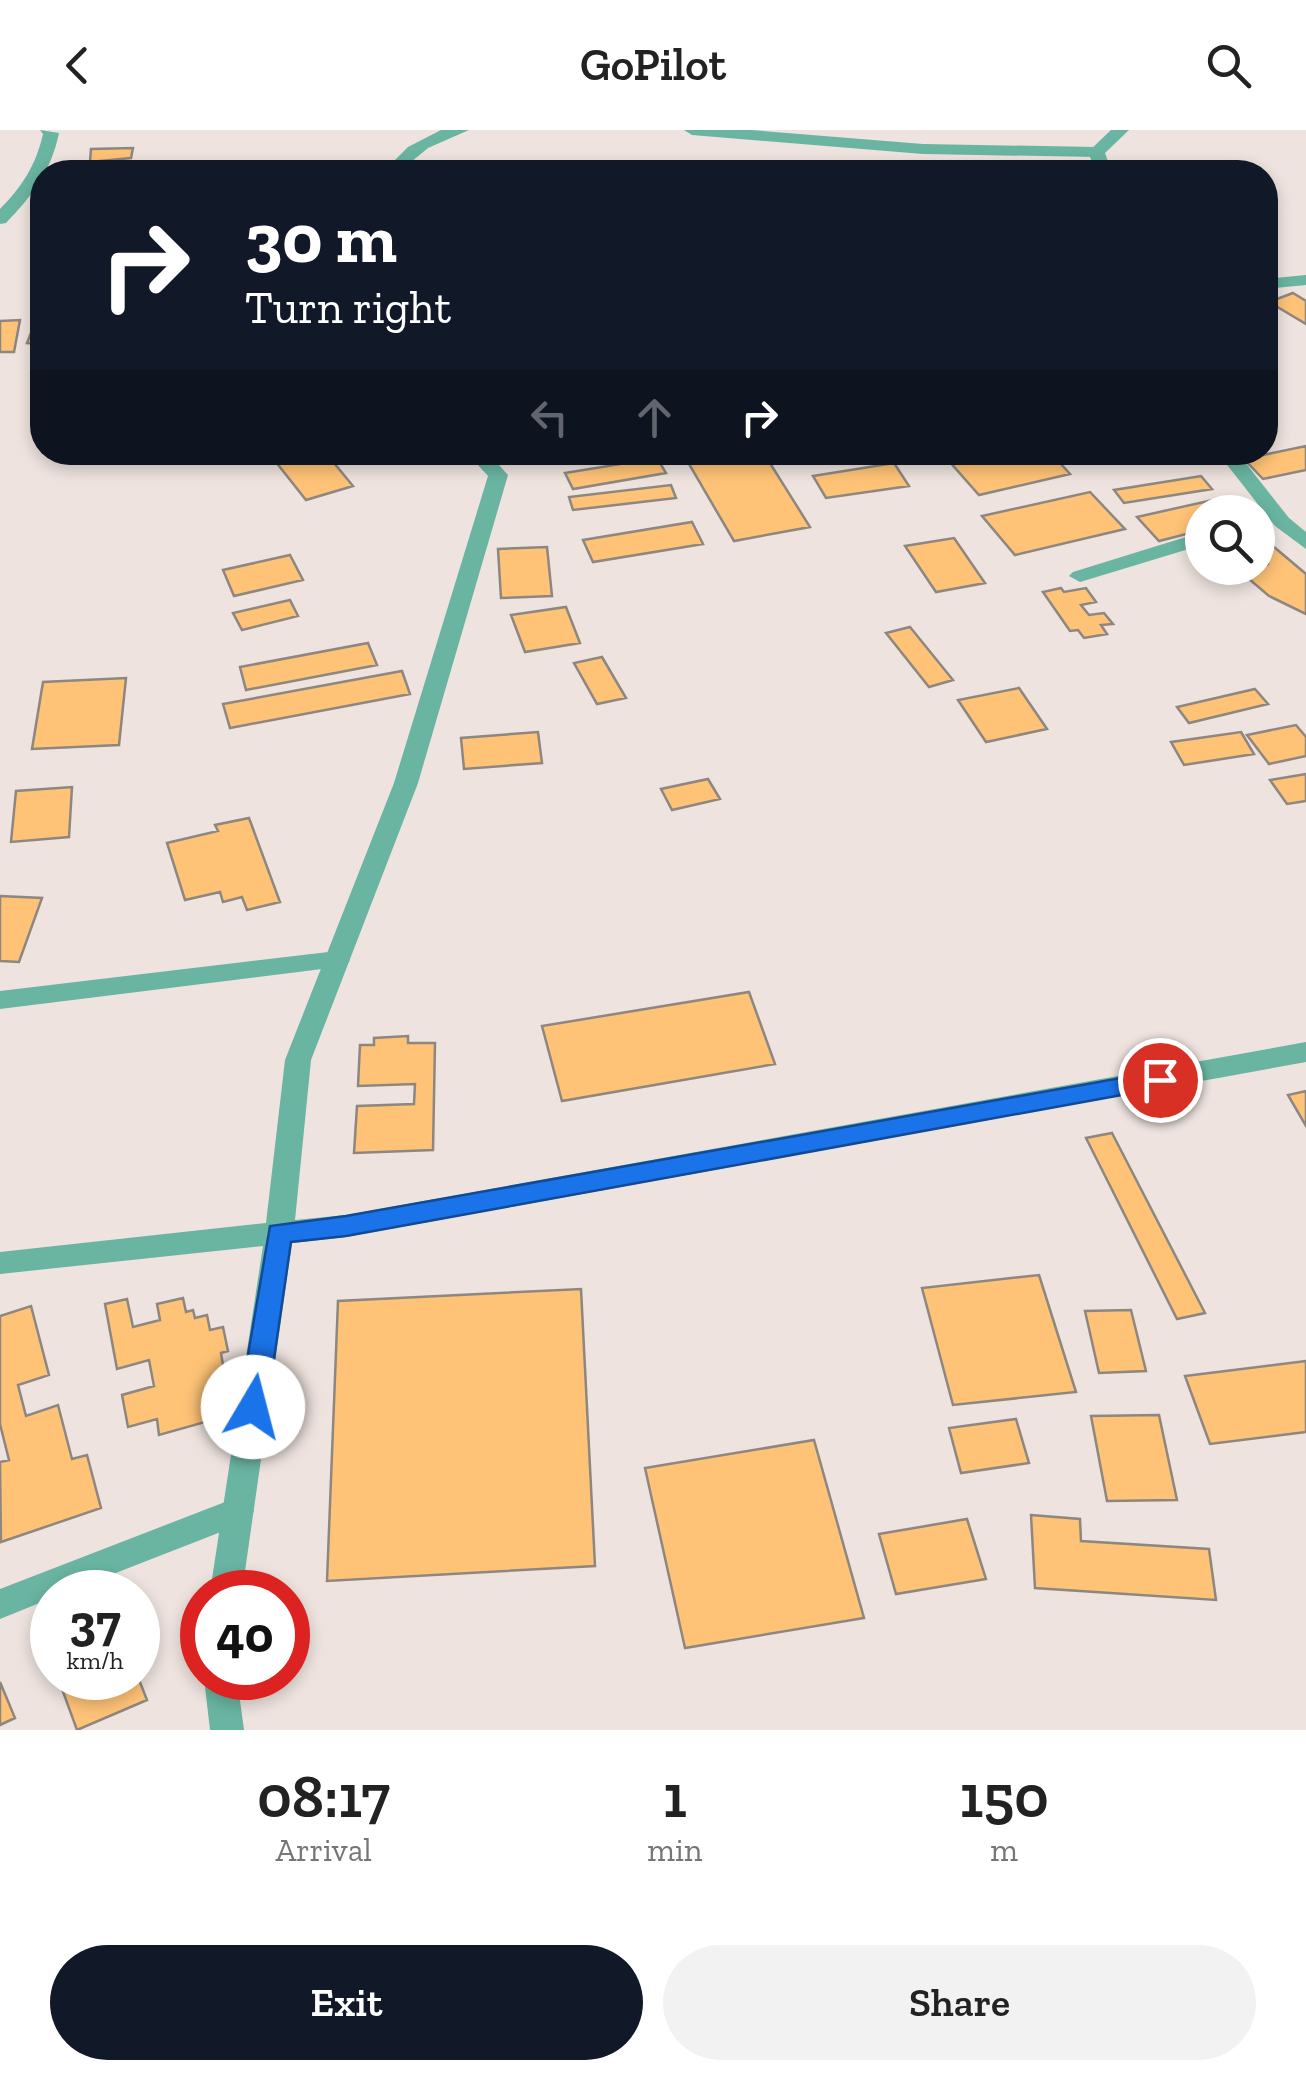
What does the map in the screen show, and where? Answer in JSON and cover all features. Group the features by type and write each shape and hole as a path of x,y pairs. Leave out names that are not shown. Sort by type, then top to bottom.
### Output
{"street":[{"path":"46,160 51,133 48,130"},
{"path":"401,160 440,133 461,130"},
{"path":"692,130 924,148 1096,152 1120,130"},
{"path":"1096,152 1099,160"},
{"path":"0,218 30,185"},
{"path":"1278,283 1306,280"},
{"path":"229,1570 279,1233 298,1060 406,783 498,475 488,465"},
{"path":"1236,465 1282,522 1306,544"},
{"path":"1275,523 1282,522"},
{"path":"1080,576 1185,543"},
{"path":"0,1000 337,960"},
{"path":"0,1263 346,1226 1306,1052"},
{"path":"0,1604 238,1511"},
{"path":"224,1700 227,1730"}],"building":[{"path":"133,148 131,158 110,160 90,160 91,149"},
{"path":"1293,293 1306,301 1306,324 1278,307 1278,299"},
{"path":"20,320 14,352 0,352 0,321"},
{"path":"1306,446 1306,470 1263,479 1250,465 1278,465 1278,452"},
{"path":"278,465 336,465 353,486 306,500"},
{"path":"614,465 661,465 666,473 573,489 565,473"},
{"path":"690,465 771,465 810,527 734,541"},
{"path":"895,465 909,486 826,498 813,476"},
{"path":"952,465 1062,465 1070,474 979,495"},
{"path":"1201,476 1212,489 1124,503 1114,490"},
{"path":"671,485 676,498 573,510 569,497"},
{"path":"1090,492 1125,529 1015,555 982,516"},
{"path":"1185,506 1185,534 1159,541 1137,517"},
{"path":"692,522 703,544 593,562 583,540"},
{"path":"954,538 985,583 936,592 905,546"},
{"path":"547,547 552,596 501,598 498,549"},
{"path":"1275,548 1306,574 1306,614 1269,596 1256,585 1275,585"},
{"path":"290,555 303,580 234,596 223,570"},
{"path":"1061,588 1064,592 1086,588 1096,602 1081,605 1089,615 1104,613 1113,624 1101,625 1107,634 1084,638 1078,630 1070,631 1043,592"},
{"path":"290,600 298,616 242,630 233,613"},
{"path":"566,607 580,643 525,652 511,615"},
{"path":"910,627 953,680 929,687 886,633"},
{"path":"368,643 377,665 246,690 240,667"},
{"path":"602,657 626,698 597,704 574,663"},
{"path":"402,671 410,694 230,728 223,704"},
{"path":"126,678 119,745 32,749 43,682"},
{"path":"1019,688 1047,729 986,742 958,700"},
{"path":"1255,689 1268,704 1189,723 1177,707"},
{"path":"1296,725 1306,737 1306,756 1269,764 1247,735"},
{"path":"538,732 542,763 464,769 461,738"},
{"path":"1241,732 1254,754 1184,765 1171,742"},
{"path":"1306,774 1306,801 1287,804 1270,780"},
{"path":"708,779 720,799 672,810 661,789"},
{"path":"72,787 69,837 11,842 16,791"},
{"path":"249,818 280,902 247,910 242,897 223,902 220,892 185,900 167,843 218,831 215,825"},
{"path":"0,896 42,898 19,962 0,961"},
{"path":"749,992 775,1064 562,1101 542,1026"},
{"path":"408,1036 408,1043 435,1043 433,1150 354,1153 357,1106 414,1104 415,1084 358,1086 360,1045 374,1045 374,1038"},
{"path":"1306,1091 1306,1126 1288,1095"},
{"path":"1112,1133 1205,1313 1177,1319 1086,1138"},
{"path":"1039,1275 1076,1392 953,1405 922,1288"},
{"path":"581,1289 595,1566 327,1581 338,1301"},
{"path":"183,1298 186,1312 193,1310 195,1318 207,1315 210,1330 223,1327 228,1351 221,1353 228,1396 211,1400 216,1419 159,1435 157,1419 128,1427 122,1395 154,1386 149,1360 117,1369 105,1304 127,1299 133,1327 160,1320 157,1304"},
{"path":"31,1306 49,1375 18,1385 26,1416 58,1405 72,1459 87,1455 101,1508 1,1542 0,1462 9,1460 0,1424 0,1316"},
{"path":"1131,1310 1146,1371 1099,1373 1085,1311"},
{"path":"1306,1361 1306,1432 1210,1444 1185,1376"},
{"path":"1159,1415 1177,1500 1107,1501 1091,1416"},
{"path":"1016,1419 1029,1463 961,1473 949,1428"},
{"path":"814,1440 864,1618 685,1648 645,1468"},
{"path":"1031,1515 1080,1519 1081,1541 1209,1549 1216,1600 1035,1588"},
{"path":"967,1519 986,1579 896,1594 879,1534"},
{"path":"0,1682 15,1718 0,1725"},
{"path":"66,1700 147,1700 77,1730"}],"route":[{"path":"253,1407 279,1233 346,1226 1160,1080"}]}
